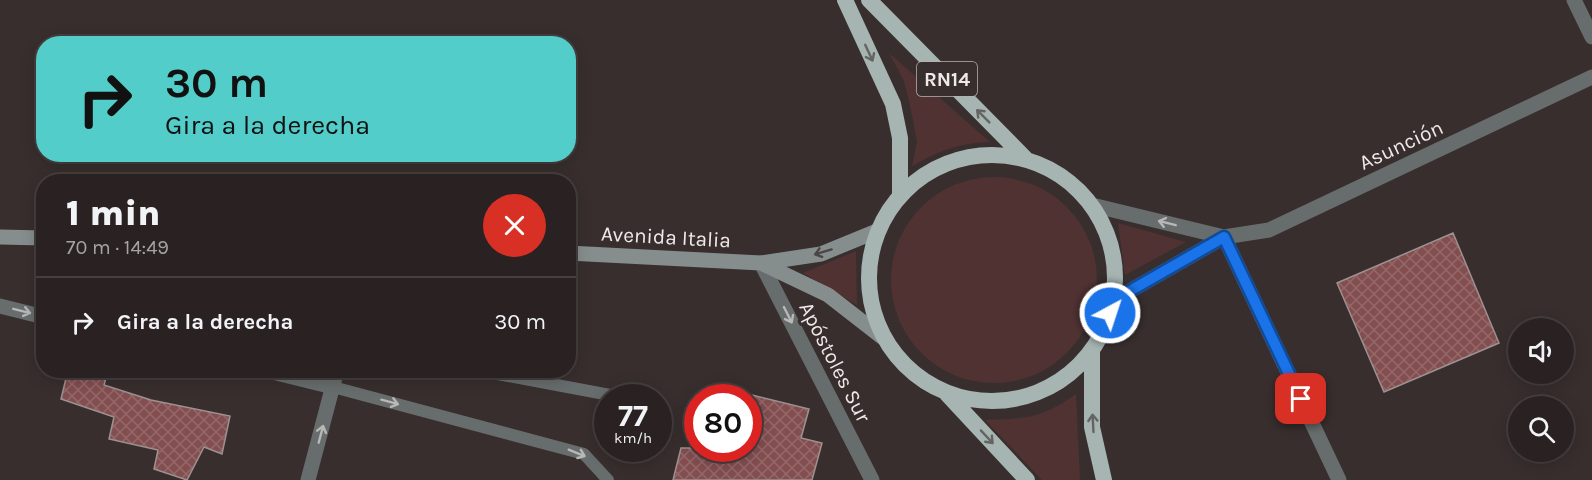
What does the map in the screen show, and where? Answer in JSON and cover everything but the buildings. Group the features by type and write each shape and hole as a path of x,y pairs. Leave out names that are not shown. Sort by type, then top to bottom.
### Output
{"highway":[{"name":"RN14","path":"845,0 893,104 900,138 900,194"},
{"name":"RN14","path":"869,0 1024,158"},
{"name":"RN14","path":"991,153 1024,158 1062,176 1092,205 1108,234 1115,267 1114,300 1106,327 1092,352 1063,380 1027,398 986,402 947,394 921,380 899,361 882,337 870,303 869,266 877,231 887,211 900,194 926,172 957,158 991,153"},
{"name":"RN14","path":"1092,352 1092,427 1104,480"},
{"name":"RN14","path":"947,394 1027,480"}],"main road":[{"name":"Avenida Italia","path":"576,253 761,262 821,254 877,231"},
{"path":"0,237 36,238"},
{"name":"Avenida Italia","path":"761,262 828,295 882,337"}],"street":[{"path":"1574,0 1592,37"},
{"name":"Asunción","path":"1114,300 1224,237 1269,230 1592,77"},
{"name":"Asunción","path":"1092,205 1224,237"},
{"path":"1224,237 1340,480"},
{"name":"Apóstoles Sur","path":"761,262 872,480"},
{"path":"0,306 36,315"},
{"path":"296,378 333,387"},
{"path":"308,480 335,378"}],"lane":[{"path":"519,378 594,392"},
{"path":"333,387 584,454 608,480"}],"shaded area":[{"path":"889,53 990,142 950,149 912,166 917,142 911,110 904,81"},
{"path":"984,177 1004,177 1024,181 1043,189 1060,200 1074,214 1093,250 1097,280 1093,310 1085,329 1074,346 1060,360 1024,379 1004,383 984,383 964,379 945,371 928,360 914,346 895,310 891,290 891,270 895,250 903,231 914,214 928,200 964,181"},
{"path":"1118,223 1186,242 1125,275"},
{"path":"856,251 857,305 803,273"},
{"path":"1076,394 1080,480 1042,480 985,420 1033,416 1053,408"}],"route":[{"path":"1110,313 1114,300 1224,237 1301,399"}]}
